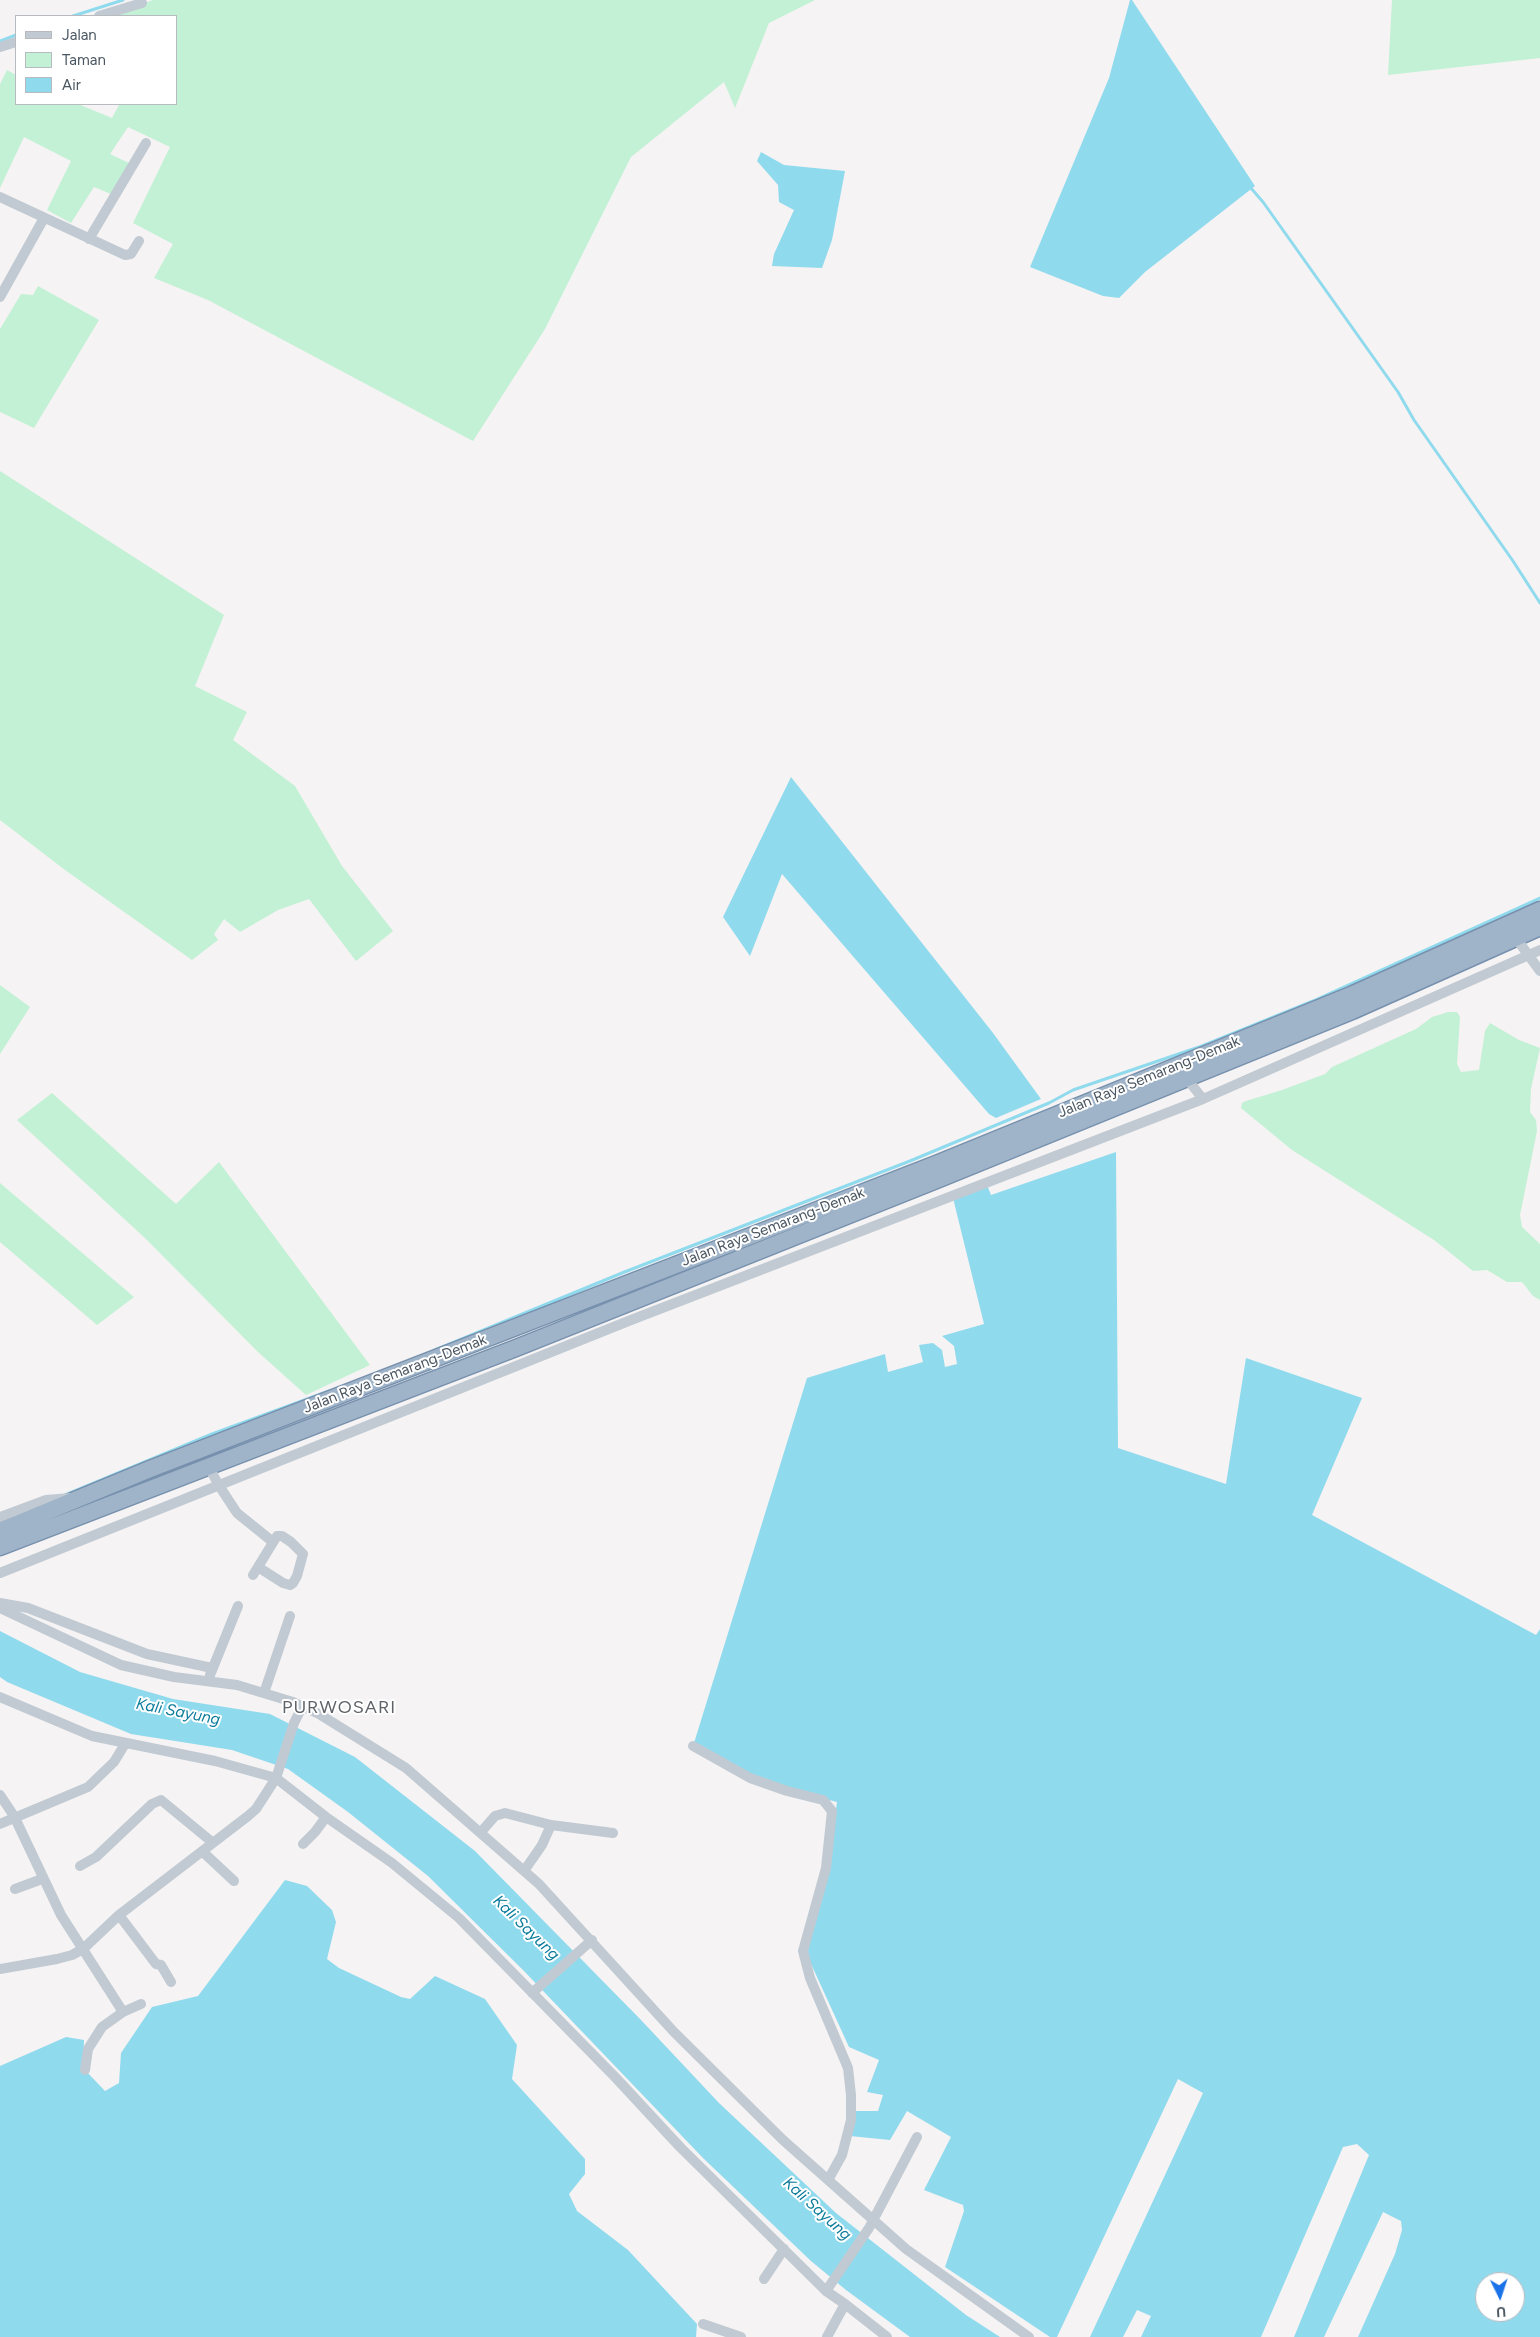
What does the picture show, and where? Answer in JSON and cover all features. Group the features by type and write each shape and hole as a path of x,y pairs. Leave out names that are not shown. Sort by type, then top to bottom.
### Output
{"highway":[{"name":"Jalan Raya Semarang-Demak","path":"0,1548 214,1476 516,1348 1352,1011 1534,925"},
{"name":"Jalan Raya Semarang-Demak","path":"0,1531 150,1470 936,1164 1351,995 1534,925"},
{"path":"508,1331 516,1348"}],"street":[{"path":"101,15 121,4 142,3"},
{"path":"0,47 15,42"},
{"path":"89,238 146,143"},
{"path":"0,197 127,255 131,254 139,241"},
{"path":"0,298 44,218"},
{"path":"1534,925 1540,946"},
{"path":"1534,925 1528,955 1540,971"},
{"path":"0,1573 214,1476 724,1284 1203,1099 1540,950"},
{"path":"1187,1079 1203,1099"},
{"path":"214,1476 243,1519 273,1542"},
{"path":"0,1517 46,1500 82,1498"},
{"path":"277,1536 282,1536 301,1550 302,1559 294,1583 283,1583 255,1571 273,1542 277,1536"},
{"path":"0,1603 28,1608 147,1654 212,1668"},
{"path":"207,1680 238,1606"},
{"path":"0,1608 121,1665 174,1677 237,1685 302,1707 319,1714 406,1768 524,1871 685,2044 871,2223 1029,2337"},
{"path":"264,1693 290,1616"},
{"path":"0,1697 84,1733 124,1744 277,1773 326,1817 392,1862 459,1918 534,1991 680,2147 826,2291 846,2304 887,2337"},
{"path":"0,1969 57,1959 72,1955 82,1949 119,1914 203,1852 212,1842 256,1808 277,1773 294,1723 302,1707"},
{"path":"0,1824 88,1788 114,1762 124,1744"},
{"path":"694,1746 750,1778 787,1791 823,1800 832,1811 826,1868 803,1951 810,1978 848,2068 851,2095 851,2120 842,2155 828,2180"},
{"path":"0,1795 36,1859 42,1879 61,1915 123,2012"},
{"path":"80,1866 96,1857 152,1804 161,1800 212,1842"},
{"path":"481,1832 499,1813 522,1816 552,1825 613,1833"},
{"path":"303,1844 326,1817"},
{"path":"524,1871 542,1845 552,1825"},
{"path":"203,1852 234,1881"},
{"path":"15,1889 42,1879"},
{"path":"119,1914 156,1964 161,1965 171,1982"},
{"path":"534,1991 591,1941"},
{"path":"85,2070 88,2049 95,2035 109,2021 141,2004"},
{"path":"826,2291 871,2223 917,2138"},
{"path":"764,2279 784,2249"},
{"path":"827,2337 846,2304"},
{"path":"703,2324 741,2337"}],"green space":[{"path":"153,0 815,0 769,23 735,108 724,82 631,157 545,329 473,441 208,300 154,278 173,244 133,223 170,147 128,127 110,154 129,163 111,194 94,187 71,223 47,210 71,161 24,137 0,188 0,84 7,70 15,74 15,105 80,105 112,118 119,105 178,105 178,15 113,15"},
{"path":"1392,0 1540,0 1540,58 1388,75"},
{"path":"38,286 99,320 34,428 0,412 0,329 21,294 33,295"},
{"path":"0,471 224,615 195,686 247,712 233,740 295,786 342,866 393,931 356,961 309,899 278,910 240,932 224,919 214,934 218,940 192,960 65,870 0,820"},
{"path":"0,985 30,1007 0,1054"},
{"path":"1448,1012 1457,1012 1460,1017 1457,1064 1461,1072 1479,1070 1485,1031 1490,1023 1519,1040 1540,1048 1531,1089 1530,1112 1536,1120 1537,1131 1520,1215 1522,1227 1540,1244 1540,1300 1533,1296 1522,1282 1507,1282 1487,1270 1473,1271 1434,1240 1292,1150 1241,1108 1242,1103 1246,1101 1325,1074 1332,1067 1416,1029 1432,1017"},
{"path":"52,1093 176,1204 219,1162 370,1365 306,1395 258,1352 146,1239 17,1120"},
{"path":"0,1183 134,1297 97,1325 0,1242"}],"water":[{"path":"1130,0 1132,0 1255,186 1145,272 1119,298 1103,296 1030,267 1109,78"},
{"path":"761,152 784,165 845,171 832,240 822,268 772,266 774,254 794,210 779,202 778,185 757,161"},
{"path":"791,777 993,1033 1041,1099 996,1118 989,1114 782,874 750,956 723,917"},
{"path":"1116,1152 1118,1448 1226,1484 1246,1358 1362,1398 1312,1515 1536,1635 1540,1629 1540,2337 1358,2337 1395,2254 1402,2230 1401,2221 1383,2212 1324,2337 1294,2337 1369,2155 1357,2144 1343,2147 1261,2337 1141,2337 1151,2316 1137,2310 1123,2337 1090,2337 1203,2093 1178,2079 1057,2337 1050,2337 945,2267 964,2211 963,2205 924,2190 951,2137 907,2111 890,2140 850,2136 853,2111 878,2111 883,2095 867,2092 879,2060 849,2047 807,1955 828,1864 837,1802 786,1789 741,1771 694,1743 807,1378 885,1354 888,1372 923,1362 919,1345 933,1343 942,1350 945,1367 957,1364 954,1346 942,1336 984,1324 953,1198 987,1185 991,1195"},
{"name":"Kali Sayung","path":"0,1631 80,1672 173,1699 270,1714 355,1757 475,1851 641,2020 719,2103 836,2213 966,2315 1000,2337 910,2337 846,2290 811,2261 703,2158 524,1971 428,1876 348,1812 288,1769 232,1750 131,1734 7,1682 0,1677"},
{"path":"285,1880 307,1886 332,1910 336,1922 327,1959 339,1968 401,1997 410,1999 435,1976 485,1999 517,2045 512,2079 585,2159 585,2174 569,2194 577,2211 628,2250 697,2324 696,2337 0,2337 0,2066 66,2037 84,2040 83,2068 105,2091 119,2083 121,2053 152,2007 198,1996"}],"waterway":[{"path":"76,15 123,0"},
{"path":"0,41 15,35"},
{"path":"1250,187 1263,202 1398,392 1414,420 1513,561 1540,603"},
{"path":"435,1350 622,1273 910,1161 1049,1103 1073,1090 1202,1046 1313,1001 1540,898"},
{"path":"65,1495 212,1434 329,1391"}],"district":[{"name":"PURWOSARI","path":"339,1708"}]}
